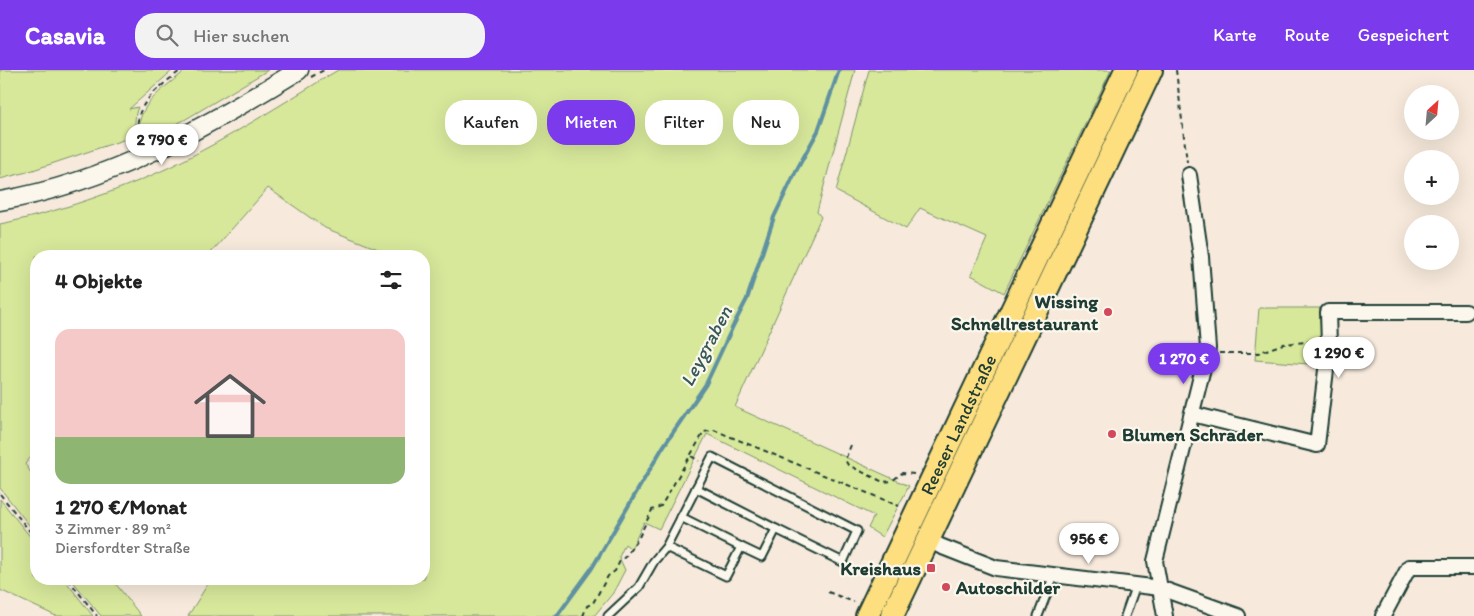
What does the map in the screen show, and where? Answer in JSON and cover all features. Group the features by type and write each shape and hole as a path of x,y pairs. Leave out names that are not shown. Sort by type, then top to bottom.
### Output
{"main road":[{"name":"Reeser Landstraße","path":"861,609 1126,70"},
{"name":"Reeser Landstraße","path":"892,616 1151,70"}],"street":[{"path":"0,201 62,186 148,155 196,131 299,70"},
{"path":"1165,616 1155,561 1208,348 1201,257 1189,175"},
{"path":"1192,414 1317,445 1329,341 1328,312 1466,312"},
{"path":"928,539 940,546 996,568 1160,588 1238,616"},
{"path":"1383,616 1409,567 1474,567"}],"lane":[{"path":"608,616 639,587 654,561 666,547 681,517 712,457 857,531 843,562 696,488"},
{"path":"681,517 762,557 776,529"},
{"path":"666,547 726,576 741,547"},
{"path":"1038,616 1054,575"},
{"path":"1125,616 1136,585"}],"path":[{"path":"143,144 138,132 141,106 152,94 181,70"},
{"path":"1176,70 1189,175"},
{"path":"1206,352 1258,353 1283,344 1308,340 1329,341"},
{"path":"851,445 845,460 848,465 865,474 883,482 892,481 902,473 912,473 921,477"},
{"path":"690,456 701,462"},
{"path":"0,494 30,532"},
{"path":"73,585 97,616"},
{"path":"828,592 861,609"}],"green space":[{"path":"0,70 173,70 129,109 138,107 132,137 27,172 0,179"},
{"path":"186,70 268,70 186,119 149,138 144,137 140,127 145,108 161,90"},
{"path":"338,70 855,70 817,212 821,217 735,407 909,486 882,537 868,528 874,516 707,434 659,529 644,522 631,549 625,544 619,557 625,570 613,593 594,616 188,616 207,585 430,585 430,250 380,250 325,228 268,188 213,250 30,250 30,458 25,464 30,471 30,526 0,488 0,224 43,214 86,200 130,184 192,156"},
{"path":"869,70 1111,70 1004,293 971,275 987,238 920,208 906,229 836,191"},
{"path":"1259,308 1324,308 1323,365 1255,360"},
{"path":"0,499 30,536 30,585 69,585 93,616 56,616 0,590"},
{"path":"76,585 117,585 141,616 101,616"}],"waterway":[{"name":"Leygraben","path":"557,616 592,568 663,447 706,384 747,299 774,217 818,131 839,70"}],"place":[{"name":"Wissing Schnellrestaurant","path":"1108,312"},
{"name":"Blumen Schrader","path":"1112,434"},
{"name":"Kreishaus","path":"931,568"},
{"name":"Autoschilder","path":"946,587"}]}
